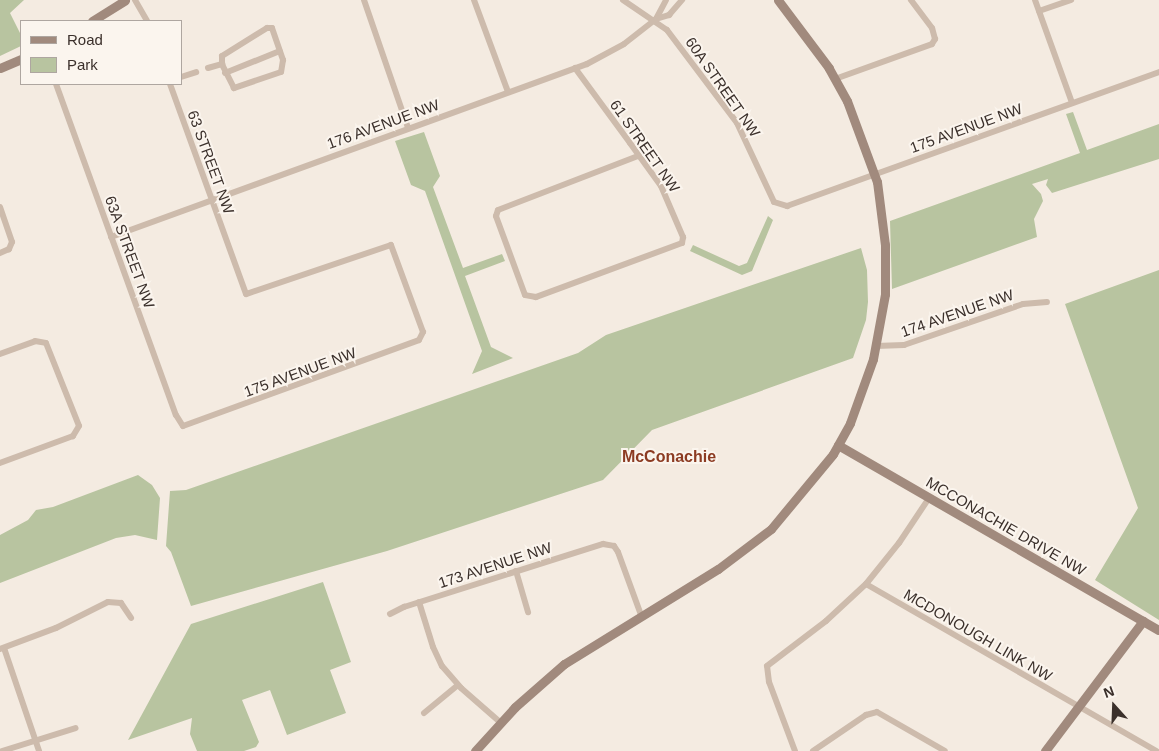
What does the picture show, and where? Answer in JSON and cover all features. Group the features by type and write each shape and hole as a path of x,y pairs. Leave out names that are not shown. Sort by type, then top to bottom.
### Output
{"street":[{"path":"94,20 125,0"},
{"path":"135,0 147,20"},
{"path":"364,0 408,128"},
{"path":"474,0 508,92"},
{"name":"60A STREET NW","path":"623,0 656,19 674,38 737,123 774,202 782,205"},
{"name":"176 AVENUE NW","path":"656,19 666,0"},
{"name":"176 AVENUE NW","path":"111,237 575,68 614,51 656,19 669,15 682,0"},
{"path":"475,751 500,722 564,664 718,569 759,539 802,494 838,445 870,371 876,346 886,264 875,174 854,116 835,79 778,0"},
{"path":"835,79 932,44 934,34 911,0"},
{"path":"1035,0 1072,103"},
{"path":"1039,12 1070,0"},
{"path":"267,28 272,28 280,51 284,60 280,72 237,89 230,84 222,64 224,53 267,28"},
{"path":"226,73 280,51"},
{"path":"0,68 20,58"},
{"path":"208,68 222,64"},
{"name":"61 STREET NW","path":"575,68 638,156 668,199 682,243 536,297 525,295 496,216 504,205 638,156"},
{"path":"182,77 196,72"},
{"name":"175 AVENUE NW","path":"782,205 794,205 1159,72"},
{"name":"63A STREET NW","path":"56,85 177,419 183,426"},
{"name":"63 STREET NW","path":"170,85 246,294 392,245 422,336"},
{"path":"0,207 11,238 11,246 0,253"},
{"name":"174 AVENUE NW","path":"876,346 904,345 1018,305 1047,302"},
{"name":"175 AVENUE NW","path":"183,426 414,343 422,336"},
{"path":"0,354 41,341 50,349 78,432 0,462"},
{"name":"MCCONACHIE DRIVE NW","path":"838,445 1159,630"},
{"path":"795,751 769,682 767,666 820,625 866,584 899,543 929,498"},
{"name":"173 AVENUE NW","path":"390,614 418,602 609,544 618,552 641,615"},
{"path":"516,571 528,612"},
{"name":"MCDONOUGH LINK NW","path":"866,584 1156,751"},
{"path":"39,751 2,649 56,628 108,602 121,603 131,618"},
{"path":"418,602 435,652 458,685 500,722"},
{"path":"1045,751 1143,621"},
{"path":"424,713 458,685"},
{"path":"813,751 866,715 877,712 945,751"},
{"path":"2,751 76,728"}],"green space":[{"path":"0,0 24,0 10,13 20,33 20,46 0,56"},
{"path":"1073,112 1087,150 1159,124 1159,159 1052,193 1046,185 1048,179 1032,184 1041,194 1043,201 1034,219 1037,237 892,289 890,221 1080,153 1066,114"},
{"path":"424,132 440,176 433,187 463,268 502,254 505,261 465,276 491,347 513,358 472,374 482,351 425,191 411,185 395,141"},
{"path":"768,216 773,220 752,271 742,275 690,251 693,245 739,266 747,263"},
{"path":"861,248 867,270 868,302 866,320 853,358 652,430 603,480 387,551 191,606 171,552 166,546 170,491 186,490 578,353 606,335"},
{"path":"1159,270 1159,620 1095,580 1138,508 1065,304"},
{"path":"138,475 152,485 160,498 157,540 135,535 116,538 0,583 0,535 28,520 36,510 53,507"},
{"path":"323,582 351,662 330,670 346,713 287,735 270,690 242,700 259,742 256,747 244,751 197,751 190,734 192,718 128,740 191,624"}],"district":[{"name":"McConachie","path":"669,457"}]}
